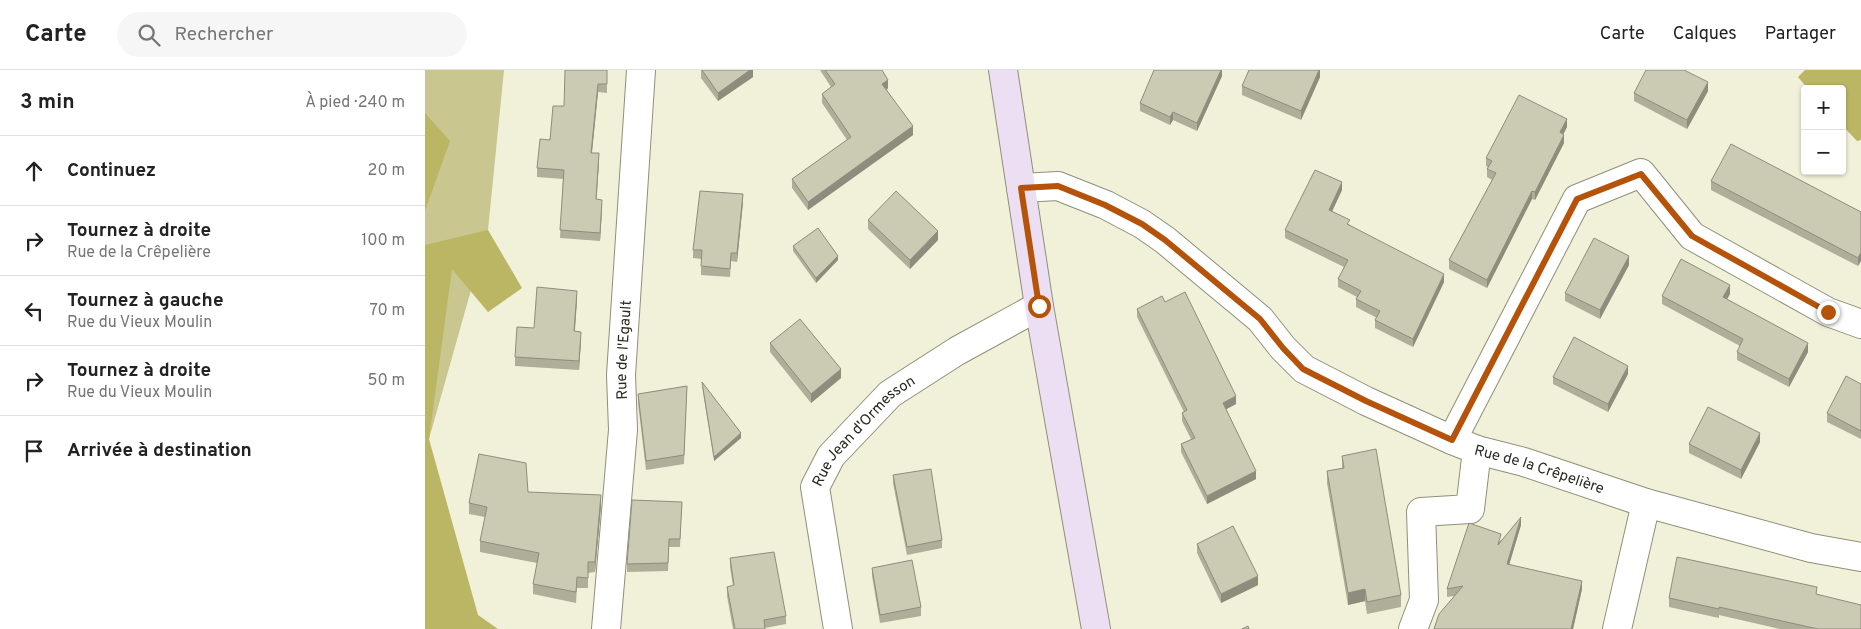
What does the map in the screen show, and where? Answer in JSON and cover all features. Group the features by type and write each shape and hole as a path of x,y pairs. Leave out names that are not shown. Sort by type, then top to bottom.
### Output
{"main road":[{"path":"1003,70 1039,306 1096,629"}],"street":[{"name":"Rue de l'Egault","path":"606,629 623,430 621,375 641,70"},
{"path":"1452,440 1577,199 1641,174 1692,236 1828,312 1861,324"},
{"name":"Rue de la Crêpelière","path":"1021,188 1058,186 1105,205 1142,224 1165,240 1260,319 1303,369 1366,401 1452,440 1477,450 1524,462 1646,503 1811,548 1861,557"},
{"name":"Rue Jean d'Ormesson","path":"838,629 815,487 831,456 890,394 957,351 1039,306"},
{"path":"1413,629 1424,600 1421,512 1470,509 1477,450"},
{"path":"1617,629 1646,503"}],"shaded area":[{"path":"425,70 504,70 488,230 429,439 425,468"},
{"path":"1805,70 1861,70 1861,140 1857,141 1846,129 1846,85 1805,85 1798,77"},
{"path":"425,113 450,141 425,211"},
{"path":"488,230 522,288 488,312 452,269 429,439 478,615 498,629 425,629 425,245"}],"building":[{"path":"565,70 607,70 607,84 598,84 591,153 599,153 596,199 602,200 600,233 560,230 564,170 537,168 540,139 550,140 553,106 564,106"},
{"path":"702,70 750,70 718,93"},
{"path":"825,70 882,70 888,80 882,84 913,126 808,202 792,179 851,137 822,94 835,84"},
{"path":"1154,70 1221,70 1197,123 1173,112 1170,117 1140,103"},
{"path":"1249,70 1319,70 1301,111 1242,86"},
{"path":"1646,70 1684,70 1708,82 1687,120 1634,93"},
{"path":"1519,95 1567,119 1560,132 1564,135 1535,192 1532,191 1487,280 1449,260 1496,173 1487,169 1492,161 1486,158"},
{"path":"1731,144 1861,212 1861,252 1858,258 1711,181"},
{"path":"1315,170 1342,182 1329,210 1350,220 1347,224 1444,274 1413,339 1375,320 1380,311 1356,299 1361,291 1338,279 1348,260 1285,230"},
{"path":"700,191 743,194 737,253 731,253 730,269 701,266 702,250 693,250"},
{"path":"896,191 938,231 910,260 868,220"},
{"path":"818,228 838,256 816,278 793,246"},
{"path":"1594,238 1629,256 1600,310 1565,293"},
{"path":"1681,259 1730,285 1723,297 1808,343 1789,379 1737,352 1743,339 1662,296"},
{"path":"537,287 577,291 574,331 581,332 579,361 515,357 517,327 534,328"},
{"path":"1185,292 1236,396 1223,403 1256,471 1207,496 1181,444 1195,438 1182,413 1187,410 1137,309 1162,296 1165,302"},
{"path":"800,319 841,369 811,394 770,343"},
{"path":"1574,337 1628,366 1608,404 1553,377"},
{"path":"1846,376 1861,384 1861,431 1827,413"},
{"path":"702,382 741,433 714,457"},
{"path":"687,386 684,455 646,461 638,394"},
{"path":"1708,407 1760,433 1741,470 1689,444"},
{"path":"1376,449 1401,595 1367,602 1365,589 1348,593 1327,471 1344,468 1342,456"},
{"path":"479,454 526,463 528,492 601,495 595,562 588,562 588,578 577,577 576,592 533,584 539,553 480,541 487,507 469,503"},
{"path":"931,469 942,540 907,547 893,475"},
{"path":"632,500 682,502 680,539 669,539 668,563 627,564"},
{"path":"1521,517 1507,564 1582,581 1571,629 1434,629 1439,614 1463,586 1447,589 1469,523 1501,534 1498,545"},
{"path":"1233,526 1258,576 1221,594 1197,544"},
{"path":"774,552 786,616 764,620 765,629 735,629 727,587 734,585 730,558"},
{"path":"1677,557 1817,587 1816,594 1861,605 1861,629 1818,629 1669,598"},
{"path":"912,560 921,607 880,615 872,568"}],"route":[{"path":"1039,306 1021,188 1058,186 1105,205 1142,224 1165,240 1260,319 1303,369 1366,401 1452,440 1577,199 1641,174 1692,236 1828,312"}]}
